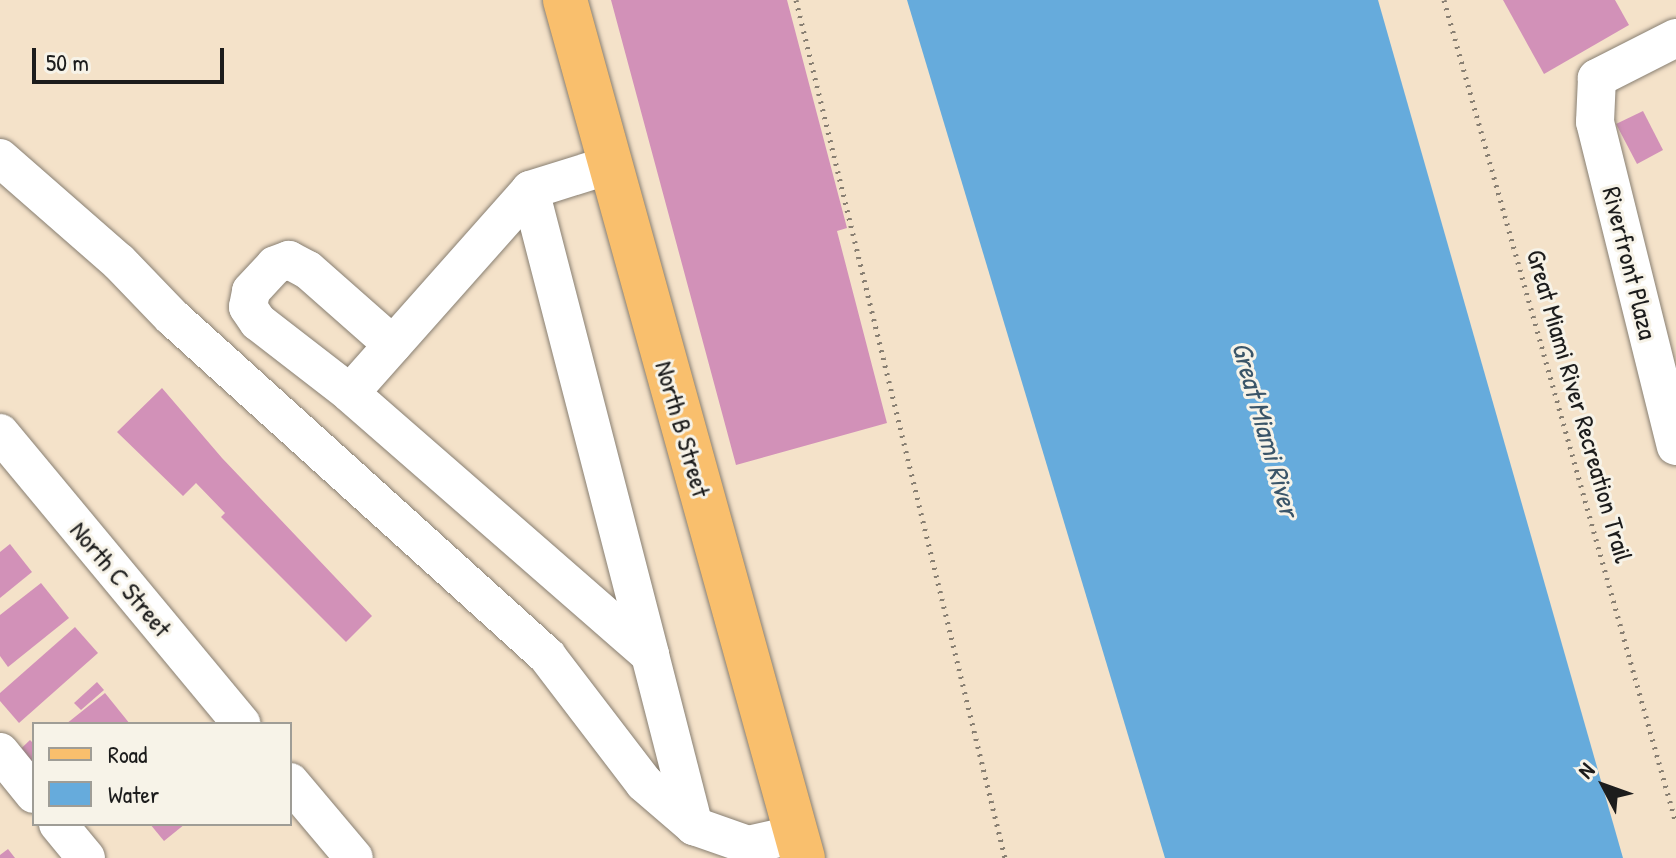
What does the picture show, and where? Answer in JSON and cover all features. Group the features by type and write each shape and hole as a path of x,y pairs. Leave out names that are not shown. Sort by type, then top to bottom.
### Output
{"main road":[{"name":"North B Street","path":"565,0 800,846"}],"street":[{"name":"Riverfront Plaza","path":"1676,38 1597,78 1595,122 1666,366 1676,446"},
{"path":"0,158 119,262 172,317 547,656 644,783 694,826 748,845 800,846"},
{"path":"303,435 393,345 530,190 610,165"},
{"path":"530,190 694,826"},
{"path":"393,345 308,270 289,260 275,265 251,291 248,307 258,322 347,391 650,655"},
{"name":"North C Street","path":"0,433 240,722"},
{"path":"0,752 32,792"},
{"path":"292,784 354,858"},
{"path":"60,826 86,858"}],"path":[{"path":"796,0 1005,858"},
{"name":"Great Miami River Recreation Trail","path":"1444,0 1676,823"}],"water":[{"name":"Great Miami River","path":"907,0 1378,0 1623,858 1165,858"}],"building":[{"path":"611,0 787,0 847,228 837,231 887,423 736,465"},
{"path":"1503,0 1615,0 1629,25 1544,74"},
{"path":"1643,111 1663,150 1637,164 1616,124"},
{"path":"162,388 222,458 372,616 346,642 221,517 225,513 196,483 183,496 117,432"},
{"path":"10,544 32,572 0,598 0,552"},
{"path":"41,583 69,618 8,667 0,656 0,615"},
{"path":"75,627 98,653 19,723 0,701 0,693"},
{"path":"97,682 104,690 81,710 74,703"},
{"path":"105,693 128,722 69,722"},
{"path":"30,740 32,742 32,788 8,761"},
{"path":"152,826 183,826 164,841"},
{"path":"8,849 15,858 0,858 0,855"}]}
